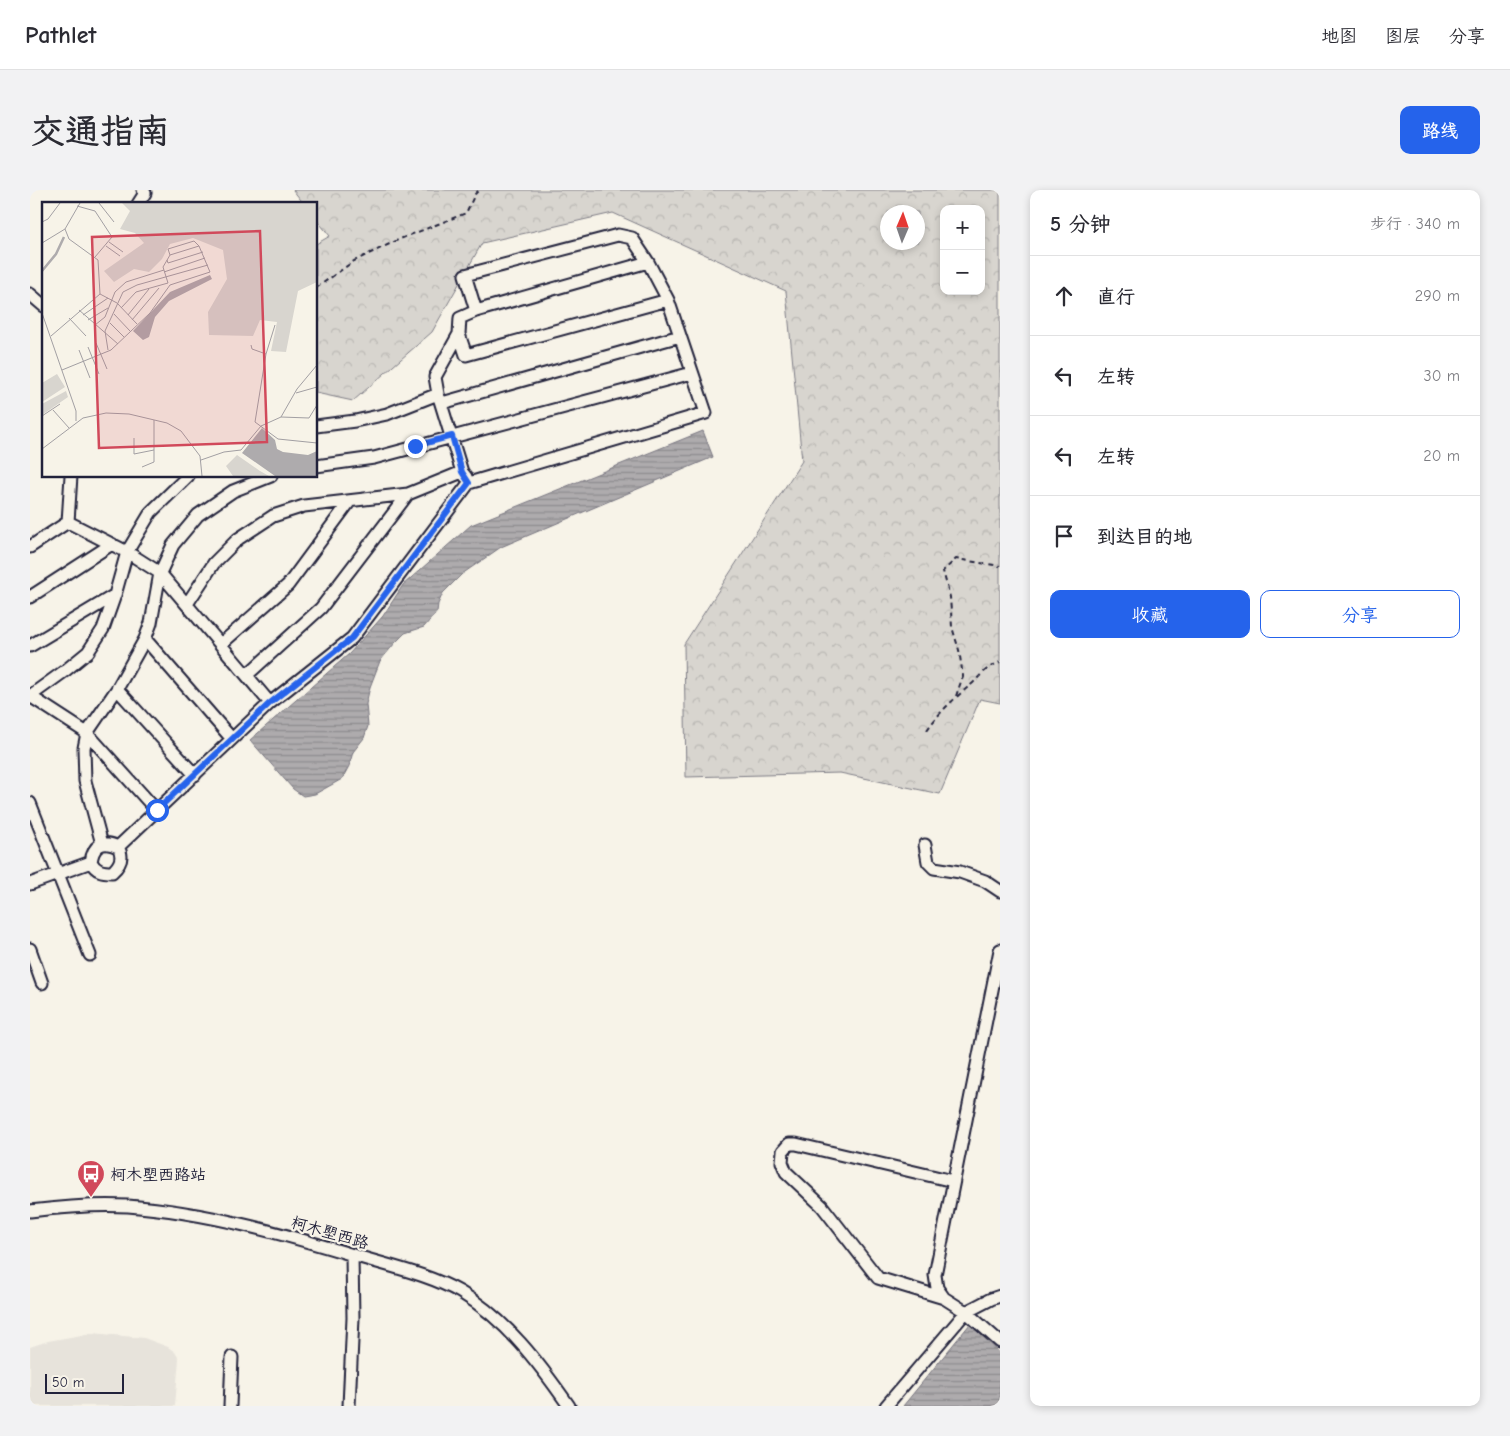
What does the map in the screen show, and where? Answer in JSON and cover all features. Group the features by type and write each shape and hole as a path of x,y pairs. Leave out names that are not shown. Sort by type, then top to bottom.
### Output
{"street":[{"path":"139,202 145,193 143,190"},
{"path":"118,847 270,703 352,638 469,483 706,413 668,300 648,262 632,238 618,235 466,275 476,311"},
{"path":"648,262 476,311 460,318 459,334 466,355 668,300"},
{"path":"30,294 42,304"},
{"path":"459,334 435,377 462,472 469,483"},
{"path":"318,426 388,414 680,336"},
{"path":"318,466 374,458 692,373"},
{"path":"187,604 214,563 238,539 273,516 304,506 408,494 462,472"},
{"path":"68,522 71,478"},
{"path":"157,810 87,733 30,696 88,652 103,629 116,595 127,552 151,512 186,478"},
{"path":"102,844 85,780 84,748 87,733 117,689 145,640 151,623 160,573 173,545 198,515 233,491 266,478"},
{"path":"246,674 321,608 408,494"},
{"path":"221,644 288,585 350,501"},
{"path":"68,522 127,552 160,573 270,703"},
{"path":"30,547 68,522"},
{"path":"30,597 112,544"},
{"path":"30,646 116,595"},
{"path":"145,640 232,739"},
{"path":"117,689 194,775"},
{"path":"30,803 90,955"},
{"path":"107,843 118,847 121,853 119,866 112,872 95,869 90,862 92,853 102,844 107,843"},
{"path":"925,845 928,862 934,868 960,872 985,881 1000,892"},
{"path":"30,884 90,862"},
{"path":"30,949 42,983"},
{"path":"944,1298 936,1288 935,1275 1000,950"},
{"path":"953,1182 796,1144 788,1144 783,1151 782,1162 786,1172 822,1206 878,1278 944,1298 966,1312 1000,1342"},
{"name":"柯木塱西路","path":"30,1211 98,1206 126,1206 176,1211 232,1222 425,1277 459,1292 505,1327 529,1352 569,1406"},
{"path":"348,1406 353,1318 352,1255"},
{"path":"886,1406 966,1312 1000,1296"},
{"path":"230,1406 232,1358"}],"path":[{"path":"318,287 354,261 400,239 466,212 479,190"},
{"path":"956,696 963,676 959,650 952,627 950,597 943,571 956,559 1000,566"},
{"path":"927,730 956,696 974,682 989,666 1000,662"}],"shaded area":[{"path":"703,431 713,457 501,547 462,574 443,593 437,612 424,627 405,633 380,661 366,704 368,726 364,738 353,752 349,766 342,779 315,794 303,796 293,789 250,740 349,654 383,616 403,585 471,525"},
{"path":"970,1324 1000,1353 1000,1406 903,1406"},
{"path":"93,1333 144,1338 168,1347 175,1352 179,1359 175,1406 30,1406 30,1347 48,1341"}],"green space":[{"path":"293,190 1000,190 1000,703 980,699 940,794 840,773 686,777 684,644 802,461 786,291 613,213 482,243 432,332 353,401 318,393 318,243 330,236 318,221 318,202 302,202"}],"place":[{"name":"柯木塱西路站","path":"91,1198"}],"route":[{"path":"157,810 270,703 352,638 469,483 462,472 452,436 415,446"}]}
